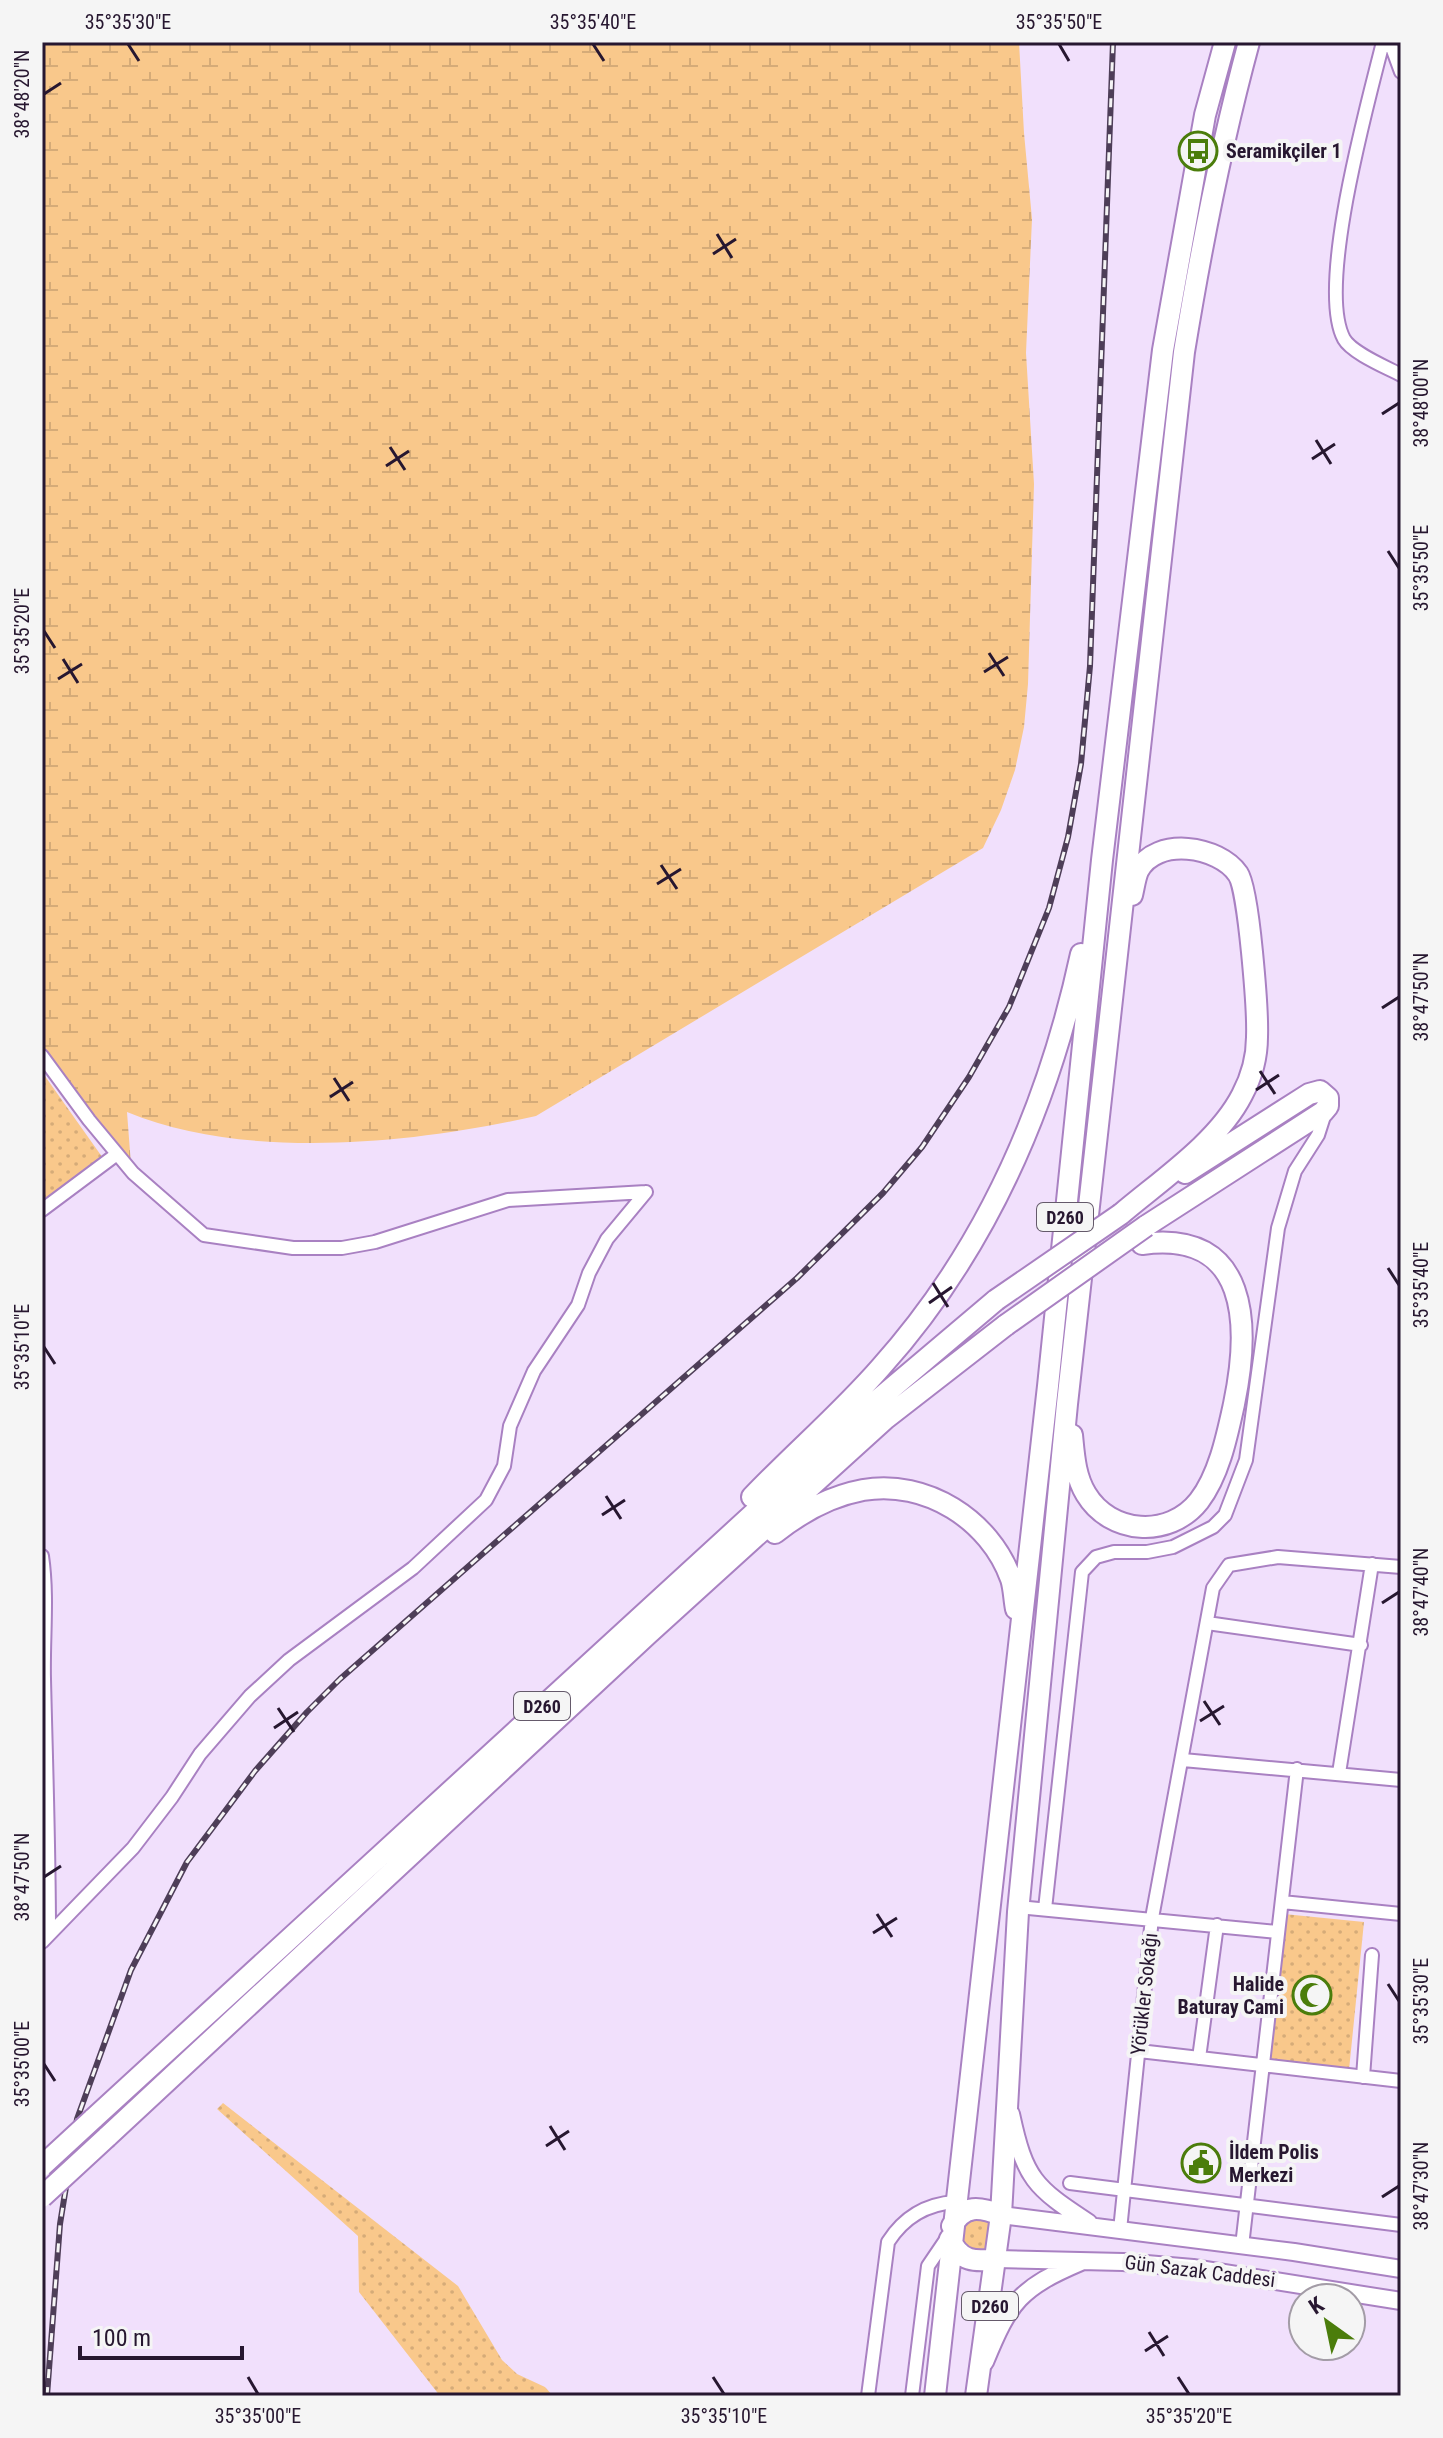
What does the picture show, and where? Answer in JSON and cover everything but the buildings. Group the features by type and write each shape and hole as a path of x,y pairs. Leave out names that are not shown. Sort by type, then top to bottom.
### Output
{"highway":[{"name":"D260","path":"935,2396 951,2232 1020,1641 1102,860 1163,350 1205,115 1225,42"},
{"name":"D260","path":"978,2387 1001,2215 1018,1907 1067,1404 1184,352 1222,142 1249,42"},
{"path":"1116,957 1138,870 1153,858 1177,849 1199,850 1220,858 1239,875 1246,896 1258,1035 1252,1072 1235,1107 1219,1128 1121,1214"},
{"path":"639,1629 763,1486 882,1367 926,1313 961,1262 1011,1171 1045,1084 1074,986 1102,860"},
{"path":"1121,1214 1309,1094 1324,1092 1329,1102 1326,1109 1144,1235"},
{"name":"D260","path":"42,2197 873,1404 996,1300 1121,1214"},
{"name":"D260","path":"42,2166 639,1629 885,1419 1006,1325 1144,1235"},
{"path":"1067,1404 1081,1485 1090,1500 1110,1518 1128,1526 1158,1525 1183,1515 1204,1493 1225,1441 1236,1396 1241,1349 1238,1299 1226,1272 1198,1247 1144,1235"},
{"path":"639,1629 794,1520 843,1495 885,1488 942,1502 982,1532 996,1549 1012,1582 1020,1641"},
{"path":"997,2259 966,2259 956,2251 951,2232 959,2215 971,2209 984,2208 1001,2215"}],"street":[{"path":"1383,42 1348,190 1338,261 1335,314 1345,341 1365,356 1401,375"},
{"path":"1390,42 1401,72"},
{"path":"42,1056 133,1173 204,1235 310,1249 342,1248 375,1242 508,1200 646,1192 607,1239 589,1273 578,1305 534,1371 510,1426 504,1466 486,1500 413,1568 289,1660 250,1696 200,1754 133,1848 46,1937"},
{"path":"1045,1909 1082,1572 1096,1557 1114,1552 1147,1552 1173,1547 1213,1527 1225,1515 1246,1460 1278,1228 1295,1171 1323,1127 1326,1109"},
{"path":"42,1210 117,1154"},
{"path":"42,1556 45,1594 46,1937"},
{"name":"Yörükler Sokağı","path":"1120,2230 1152,1918 1213,1588 1229,1565 1278,1557 1401,1567"},
{"path":"1339,1773 1372,1564"},
{"path":"1207,1623 1361,1645"},
{"path":"1183,1760 1401,1780"},
{"path":"1242,2246 1297,1769"},
{"path":"1282,1902 1401,1914"},
{"path":"1018,1907 1278,1932"},
{"path":"1199,2058 1217,1925"},
{"path":"1363,2077 1372,1955"},
{"path":"1139,2051 1401,2081"},
{"path":"1007,2097 1021,2157 1033,2180 1045,2194 1093,2226"},
{"path":"1070,2183 1401,2225"},
{"path":"868,2396 888,2242 902,2223 921,2210 955,2202"},
{"name":"Gün Sazak Caddesi","path":"1001,2215 1401,2269"},
{"path":"912,2396 928,2266 951,2232"},
{"name":"Gün Sazak Caddesi","path":"997,2259 1086,2260 1193,2268 1401,2301"},
{"path":"978,2387 1002,2320 1018,2299 1042,2280 1086,2260"}],"green space":[{"path":"42,42 1019,42 1032,219 1026,353 1034,484 1028,684 1024,727 1015,770 983,848 536,1116 437,1134 330,1143 224,1137 174,1127 127,1112 131,1165 42,1045"},
{"path":"42,1072 105,1161 42,1207"},
{"path":"1284,1914 1364,1922 1349,2070 1269,2062"},
{"path":"223,2103 458,2286 502,2360 517,2374 545,2387 553,2396 440,2396 359,2292 358,2236 217,2109"},
{"path":"977,2217 992,2224 986,2249 977,2251 965,2246 961,2235 969,2222"}],"railway":[{"path":"47,2396 60,2224 77,2119 131,1970 187,1862 255,1771 340,1679 797,1278 883,1193 922,1147 969,1077 1009,1007 1049,908 1068,837 1081,764 1090,666 1113,42"}],"place":[{"name":"Seramikçiler 1","path":"1198,151"},
{"name":"Halide Baturay Cami","path":"1312,1995"},
{"name":"İldem Polis Merkezi","path":"1201,2163"}]}
